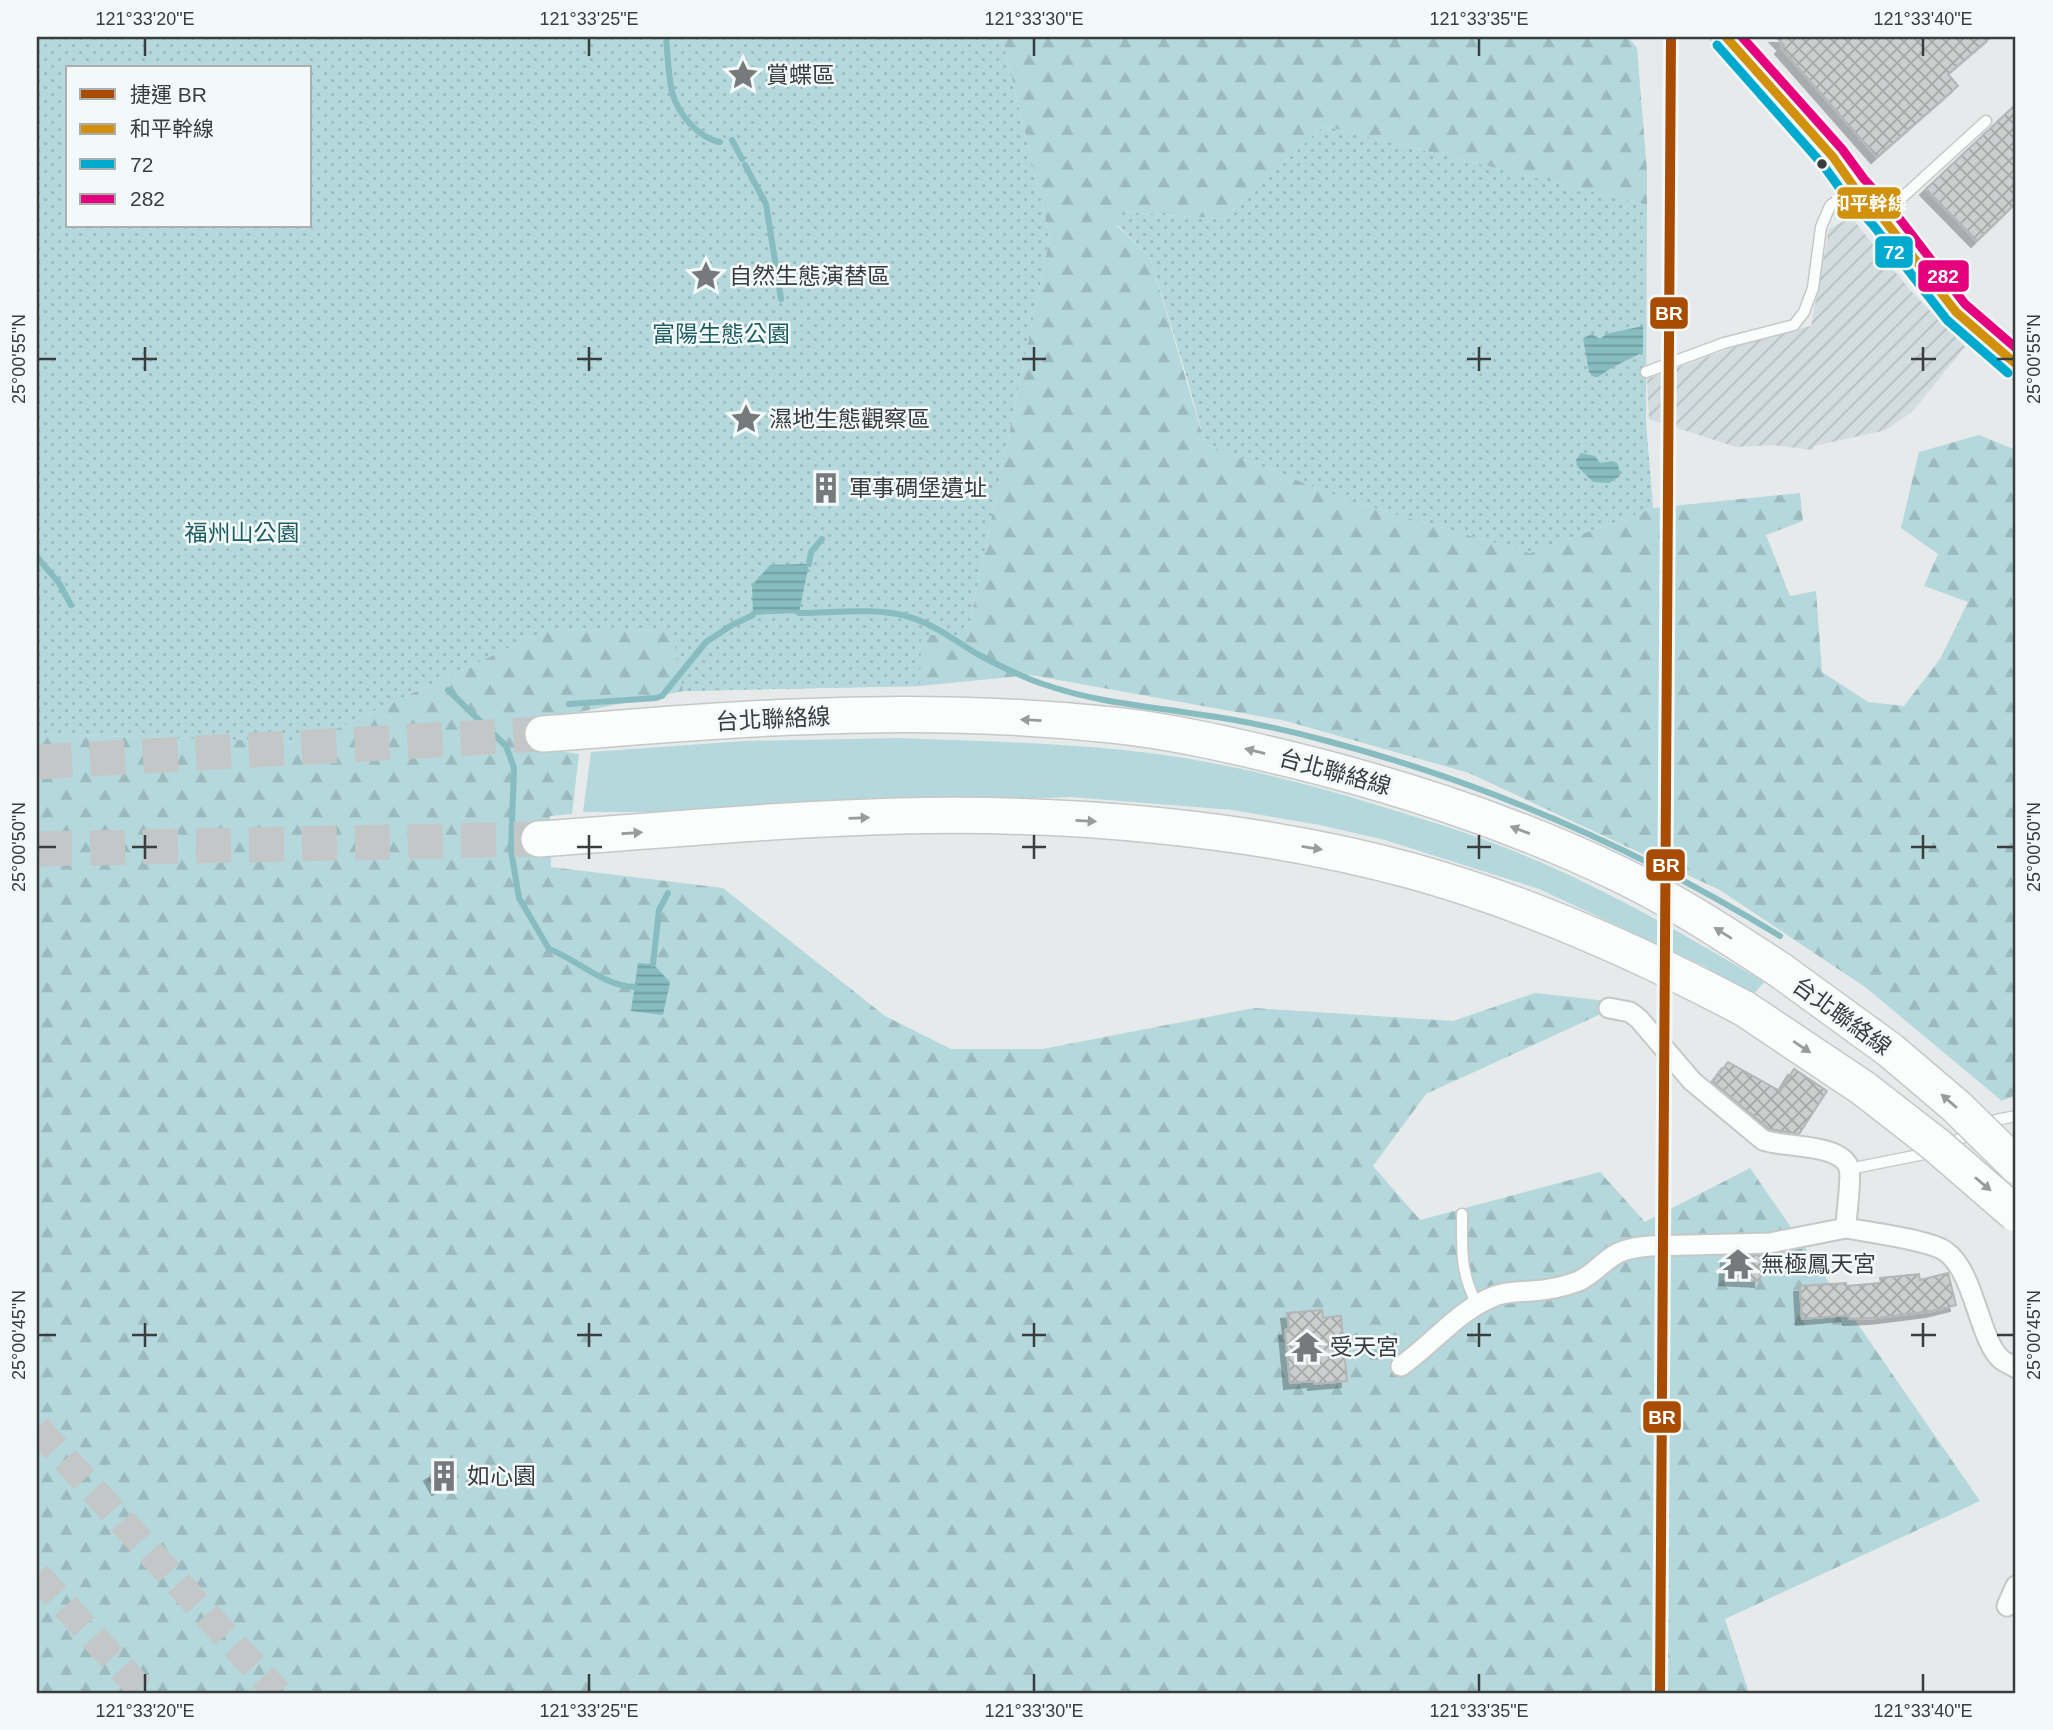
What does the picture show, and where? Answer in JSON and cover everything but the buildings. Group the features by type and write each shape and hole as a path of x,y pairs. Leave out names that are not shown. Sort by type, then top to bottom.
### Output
{"highway":[{"name":"台北聯絡線","path":"543,734 794,717 894,715 1114,725 1230,745 1346,773 1529,833 1622,875 1720,931 1780,970 1890,1050 1957,1107 2016,1165"},
{"name":"台北聯絡線","path":"539,839 808,820 903,816 1006,817 1216,832 1330,851 1413,871 1508,902 1598,936 1745,1009 1863,1088 1935,1144 2016,1214"}],"main road":[{"path":"1727,37 1833,157 1854,187 1882,217 1956,312 2016,364"},
{"path":"1753,37 1780,100"}],"street":[{"path":"1609,1008 1630,1012 1639,1019 1692,1082 1763,1140 1833,1153 1844,1159 1849,1169 1846,1228"},
{"path":"1401,1366 1419,1354 1462,1314 1494,1296 1575,1282 1585,1278 1618,1253 1650,1245 1770,1243 1846,1228 1930,1245 1946,1252 1956,1264 1979,1308 1987,1334 2000,1359 2016,1368"},
{"path":"2007,1606 2016,1586"}],"lane":[{"path":"1882,217 1986,121"},
{"path":"1646,372 1724,343 1794,325 1804,312 1813,288 1821,226 1830,206 1854,187"},
{"path":"1849,1169 1930,1154 1996,1121 2016,1116"},
{"path":"1462,1214 1462,1262 1466,1283 1477,1305"}],"shaded area":[{"path":"1851,217 1910,290 1965,347 1912,412 1886,430 1814,446 1813,450 1773,445 1736,447 1649,419 1647,379 1750,341 1811,326 1829,229"},
{"path":"1643,326 1643,352 1598,377 1589,372 1583,338 1592,334 1600,339 1606,334"},
{"path":"1581,453 1595,456 1600,463 1613,461 1618,464 1620,476 1609,483 1593,482 1577,466 1576,460"},
{"path":"809,564 799,613 753,615 752,585 770,565"},
{"path":"638,963 653,964 670,982 663,1015 631,1011"}],"green space":[{"name":"富陽生態公園","path":"37,37 1002,37 1050,237 967,635 921,635 920,686 683,691 673,631 549,629 308,742 37,734"},
{"path":"1002,37 1628,37 1637,48 1647,171 1647,205 1324,126 1223,219 1122,212 1117,226 1150,257 1205,444 1353,502 1530,553 1653,508 1800,493 1803,521 1766,535 1790,596 1816,591 1822,672 1868,702 1904,706 1940,659 1968,602 1924,586 1938,554 1901,528 1919,452 1979,435 2016,450 2016,1095 2002,1101 1865,987 1720,890 1469,773 1286,721 1031,675 920,686 683,691 540,720 548,749 579,754 572,814 550,816 551,867 723,888 885,1016 951,1049 1043,1049 1254,1008 1453,1021 1535,993 1625,1003 1426,1094 1373,1166 1420,1220 1600,1172 1645,1222 1750,1168 1980,1501 1725,1619 1749,1693 37,1693 37,734 308,742 549,629 967,635 1050,237"},
{"path":"1324,126 1647,205 1646,421 1653,508 1530,553 1353,502 1205,444 1150,257 1117,225 1122,212 1223,219"},
{"path":"899,738 1042,744 1149,753 1234,767 1332,792 1461,831 1540,862 1654,918 1764,982 1752,996 1706,967 1539,889 1385,840 1320,825 1233,810 1071,797 670,812 583,812 591,752 744,741"}],"waterway":[{"path":"666,37 671,85 679,109 690,124 704,136 720,142"},
{"path":"732,140 742,159"},
{"path":"745,165 766,204 781,299"},
{"path":"809,564 811,552 822,539"},
{"path":"37,557 59,583 71,605"},
{"path":"799,613 869,611 909,617 937,629 1004,667 1064,691 1102,700 1281,729 1448,778 1562,822 1618,848 1673,875 1780,936"},
{"path":"569,704 662,696 706,642 753,615"},
{"path":"448,690 506,746 514,768 511,850 519,898 549,949 612,982 635,987"},
{"path":"653,964 659,910 668,893"}],"tunnel":[{"path":"37,762 543,734"},
{"path":"37,849 539,839"},
{"path":"37,1428 278,1693"},
{"path":"37,1575 144,1693"}],"metro line":[{"name":"BR","path":"1660,1693 1671,37"}],"transit line":[{"name":"和平幹線","path":"1726,37 1833,157 1854,187 1882,217 1956,312 2016,364"},
{"name":"282","path":"1742,37 1842,149 1965,304 2016,348"},
{"name":"72","path":"1717,45 1823,165 1947,320 2008,373"}],"place":[{"name":"賞蝶區","path":"743,75"},
{"name":"自然生態演替區","path":"706,276"},
{"name":"濕地生態觀察區","path":"746,419"},
{"name":"軍事碉堡遺址","path":"826,488"},
{"name":"無極鳳天宮","path":"1738,1264"},
{"name":"受天宮","path":"1307,1347"},
{"name":"如心園","path":"444,1476"}],"park label":[{"name":"福州山公園","path":"242,533"}]}
